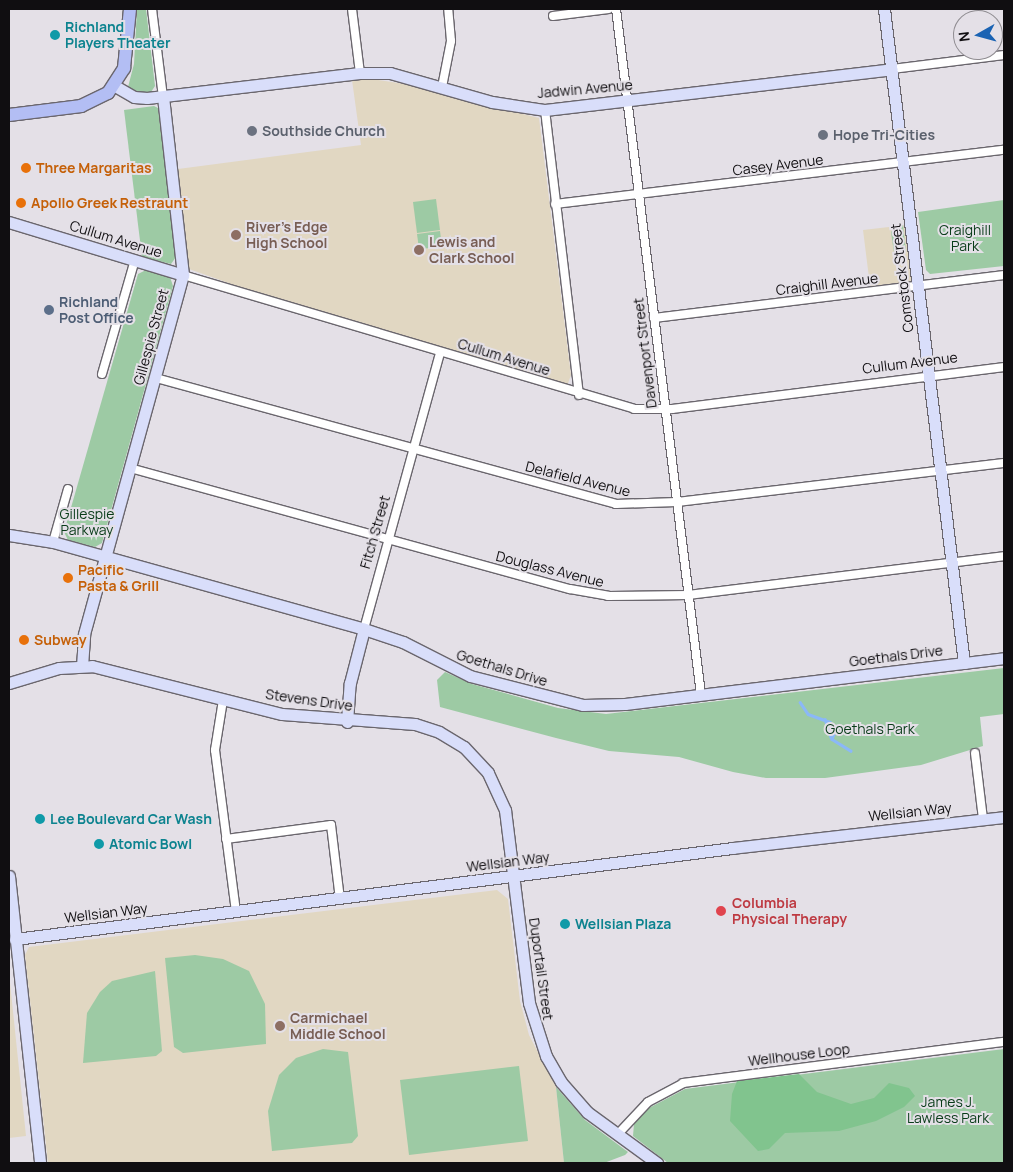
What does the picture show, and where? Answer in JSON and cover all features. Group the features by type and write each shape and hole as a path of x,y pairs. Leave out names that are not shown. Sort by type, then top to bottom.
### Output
{"main road":[{"path":"9,115 85,105 105,96 115,86 125,62 130,9"}],"street":[{"name":"Gillespie Street","path":"82,666 84,634 183,275 152,9"},
{"path":"352,9 360,73"},
{"path":"442,88 451,41 448,9"},
{"path":"554,16 609,9"},
{"name":"Davenport Street","path":"616,9 701,694"},
{"name":"Comstock Street","path":"884,9 964,663"},
{"name":"Jadwin Avenue","path":"115,86 137,98 360,73 390,74 510,106 545,110 1004,55"},
{"path":"545,110 579,395"},
{"name":"Casey Avenue","path":"555,204 1004,150"},
{"name":"Cullum Avenue","path":"9,222 634,410 665,409 1004,367"},
{"path":"102,374 135,260"},
{"name":"Craighill Avenue","path":"654,318 1004,275"},
{"name":"Fitch Street","path":"347,722 350,683 440,353"},
{"name":"Delafield Avenue","path":"156,378 616,504 677,502 1004,463"},
{"name":"Douglass Avenue","path":"130,468 587,593 645,598 688,596 1004,556"},
{"path":"53,542 68,489"},
{"name":"Goethals Drive","path":"9,535 53,542 364,629 402,642 457,671 569,703 607,706 1004,658"},
{"name":"Stevens Drive","path":"9,683 60,668 82,666 109,669 282,714 347,722 422,726 448,736 473,755 488,773 503,802 514,876"},
{"path":"223,700 215,750 236,911"},
{"path":"975,753 983,819"},
{"name":"Wellsian Way","path":"15,939 1004,817"},
{"path":"226,839 331,825 340,899"},
{"path":"9,876 40,1163"},
{"name":"Duportail Street","path":"514,876 529,1002 541,1046 555,1073 574,1098 617,1135 657,1163"},
{"name":"Wellhouse Loop","path":"617,1135 648,1102 683,1083 1004,1042"}],"shaded area":[{"name":"Lewis and Clark School","path":"365,78 405,84 539,118 571,375 567,386 265,296 189,269 178,169 361,145 352,80"},
{"path":"906,225 913,282 870,286 863,230"},
{"name":"Carmichael Middle School","path":"497,890 508,899 520,1001 529,1035 556,1087 564,1163 48,1163 25,955 29,947"},
{"path":"9,973 26,1136 9,1138"}],"green space":[{"path":"137,9 146,9 155,86 151,92 141,93 128,87 134,64"},
{"path":"154,106 158,108 176,257 171,264 142,257 124,110"},
{"path":"436,199 440,230 417,233 413,202"},
{"name":"Craighill Park","path":"1004,200 1004,266 930,274 926,270 918,212"},
{"path":"903,225 906,251 894,253 891,232 896,226"},
{"path":"440,231 442,247 419,249 417,234"},
{"name":"Gillespie Parkway","path":"146,270 170,277 173,286 102,543 95,547 68,540 64,532 138,274"},
{"name":"Goethals Park","path":"1004,668 1004,714 980,717 983,746 921,765 825,778 766,778 733,772 679,757 609,751 556,738 440,707 437,680 445,672 472,684 558,708 606,714"},
{"path":"195,955 223,959 249,971 265,1004 266,1044 183,1053 174,1047 165,958"},
{"path":"155,971 162,1051 156,1056 83,1063 87,1013 100,992 112,981"},
{"path":"323,1049 348,1052 358,1136 352,1143 272,1151 268,1111 279,1075 296,1058"},
{"name":"James J. Lawless Park","path":"1004,1049 1004,1163 668,1163 633,1136 634,1124 649,1108 685,1089"},
{"path":"519,1066 528,1141 409,1155 400,1080"},
{"path":"799,1074 817,1092 851,1104 874,1098 889,1083 909,1088 915,1096 904,1107 876,1121 839,1131 785,1133 769,1149 758,1151 730,1121 732,1094 737,1081"},
{"path":"556,1087 585,1120 628,1152 604,1163 564,1163"}],"waterway":[{"path":"800,702 808,714 830,722 836,730 832,739 851,751"},
{"path":"825,719 831,737"}],"place":[{"name":"Richland Players Theater","path":"55,35"},
{"name":"Southside Church","path":"252,131"},
{"name":"Hope Tri-Cities","path":"823,135"},
{"name":"Three Margaritas","path":"26,168"},
{"name":"Apollo Greek Restraunt","path":"21,203"},
{"name":"River's Edge High School","path":"236,235"},
{"name":"Lewis and Clark School","path":"419,250"},
{"name":"Richland Post Office","path":"49,310"},
{"name":"Pacific Pasta & Grill","path":"68,578"},
{"name":"Subway","path":"24,640"},
{"name":"Lee Boulevard Car Wash","path":"40,819"},
{"name":"Atomic Bowl","path":"99,844"},
{"name":"Columbia Physical Therapy","path":"721,911"},
{"name":"Wellsian Plaza","path":"565,924"},
{"name":"Carmichael Middle School","path":"280,1026"}]}
